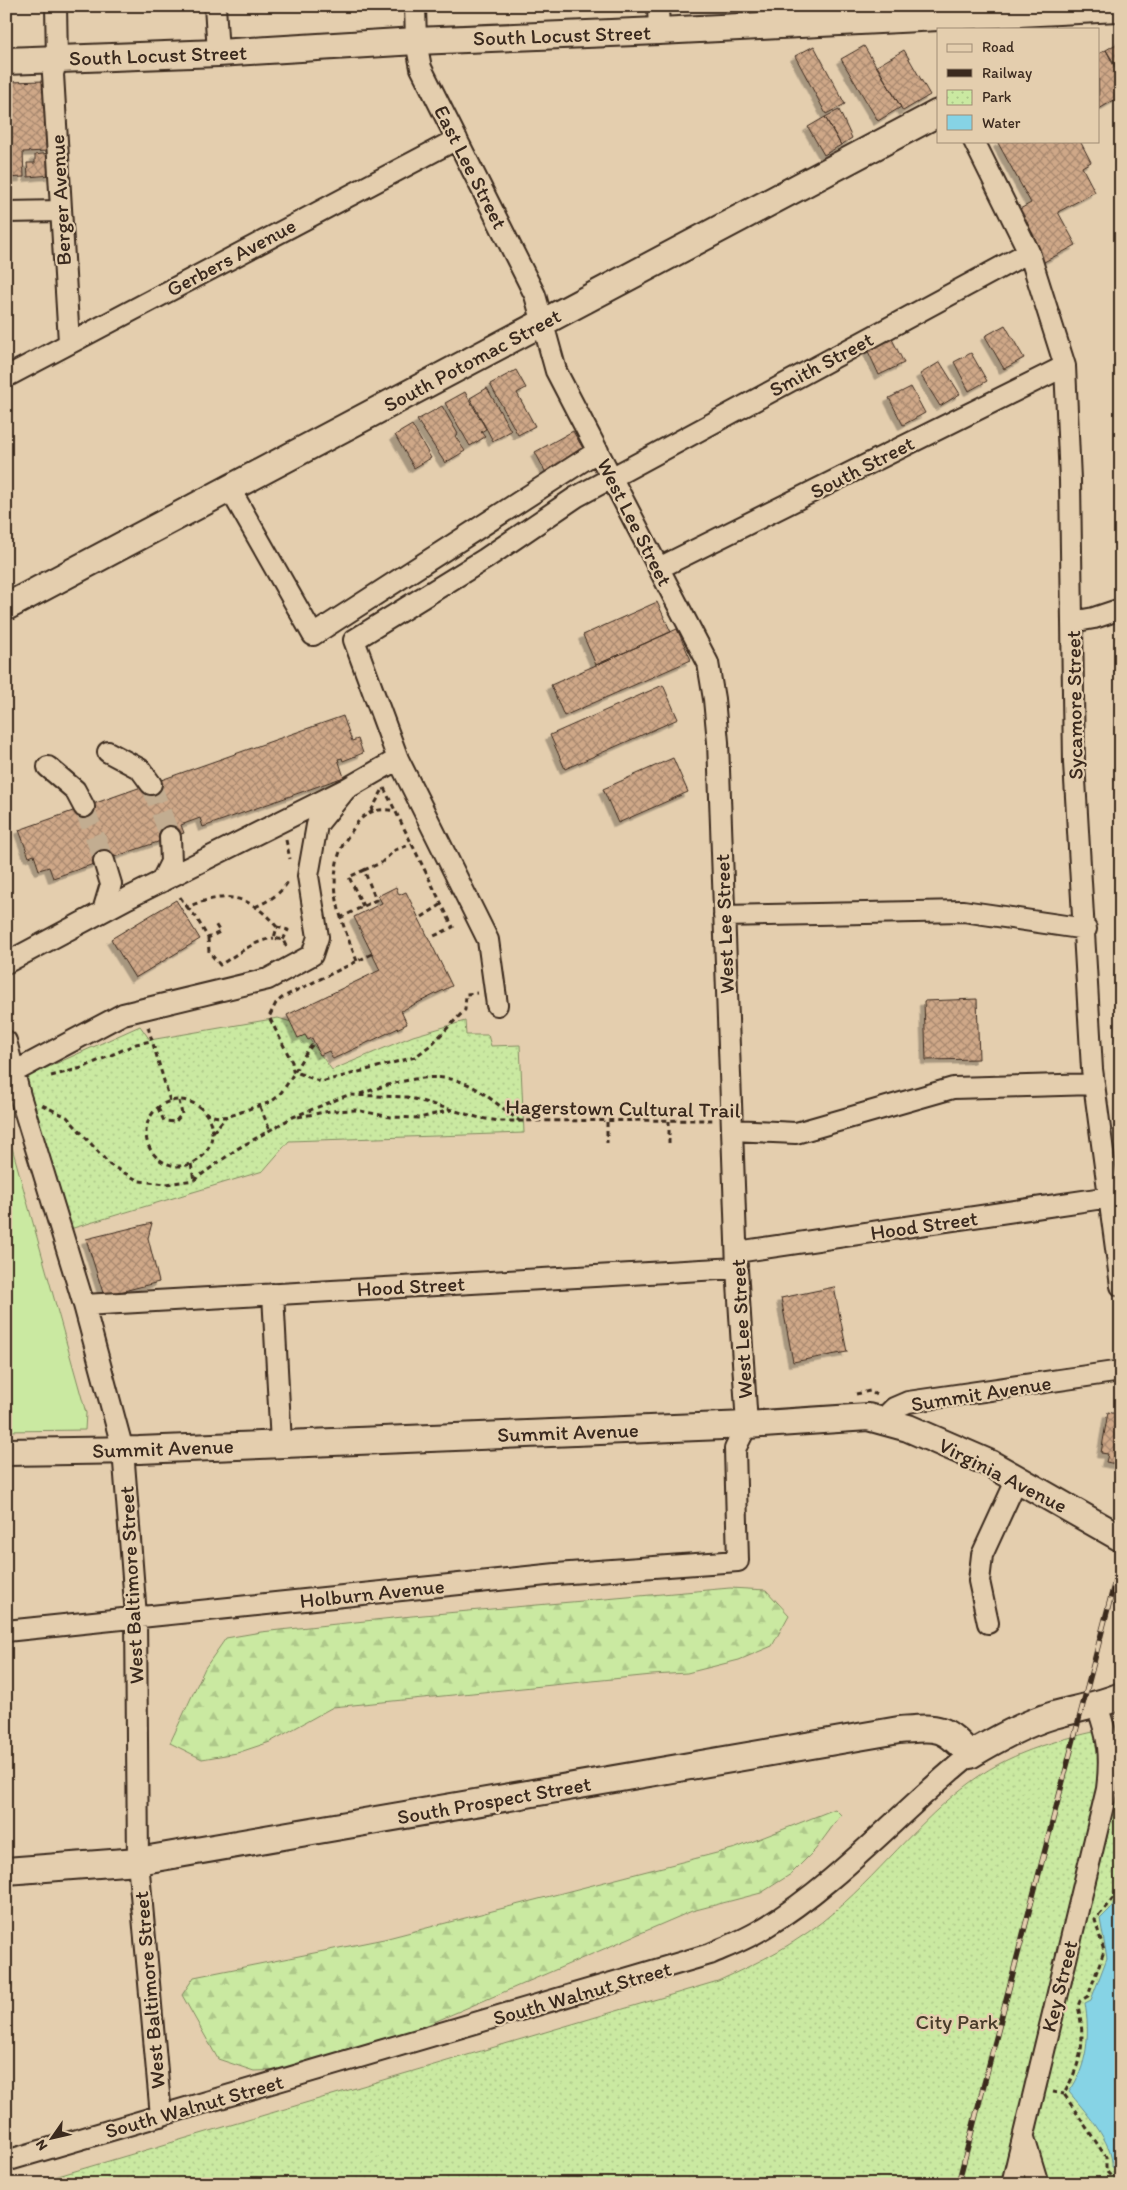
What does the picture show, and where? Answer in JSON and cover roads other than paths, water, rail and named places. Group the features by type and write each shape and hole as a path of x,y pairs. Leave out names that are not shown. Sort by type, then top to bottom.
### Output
{"main road":[{"name":"South Locust Street","path":"6,61 218,53 416,41 658,19 901,13 1046,21 1120,8"},
{"path":"1099,28 1120,8"},
{"name":"South Potomac Street","path":"6,607 937,114"},
{"name":"Summit Avenue","path":"6,1452 123,1450 747,1426 888,1414"},
{"name":"Virginia Avenue","path":"888,1414 1017,1479 1121,1538"},
{"name":"South Walnut Street","path":"970,1755 1029,1724 1055,1715 1109,1708 1121,1696"},
{"name":"South Prospect Street","path":"6,1871 138,1861 899,1730 940,1729 952,1734 970,1755"}],"street":[{"name":"Berger Avenue","path":"56,6 57,59 53,74 69,342"},
{"path":"215,6 218,53"},
{"name":"East Lee Street","path":"416,6 416,41 422,68 535,295 543,323"},
{"name":"Gerbers Avenue","path":"6,377 456,139"},
{"name":"Sycamore Street","path":"974,142 1029,252 1065,366 1074,763 1086,930 1094,1084 1121,1286"},
{"path":"6,212 61,212"},
{"name":"Smith Street","path":"398,759 354,640 485,559 576,497 1029,252"},
{"name":"West Lee Street","path":"543,323 556,370 708,663 714,699 737,1260 747,1426 735,1449 738,1562"},
{"name":"South Street","path":"659,568 1065,366"},
{"path":"230,489 314,635 598,451"},
{"path":"1072,622 1094,618 1121,609"},
{"path":"108,752 140,769 151,784"},
{"path":"6,963 346,789 398,759 488,940 496,998"},
{"path":"48,767 75,790 84,807"},
{"path":"14,1072 123,1014 268,979 312,955 318,937 308,876 317,825 346,789"},
{"path":"162,882 170,862 170,838"},
{"path":"103,912 110,884 104,861"},
{"path":"724,916 963,912 1086,930"},
{"name":"West Baltimore Street","path":"6,1041 20,1096 84,1305 123,1450 136,1616 138,1861 161,2116"},
{"path":"732,1125 796,1134 953,1088 1094,1084"},
{"name":"Hood Street","path":"84,1305 273,1294 737,1260 1110,1197"},
{"path":"273,1294 281,1444"},
{"name":"Summit Avenue","path":"888,1414 908,1402 1121,1371"},
{"path":"988,1623 979,1581 982,1555 1017,1479"},
{"name":"Holburn Avenue","path":"6,1631 136,1616 556,1574 738,1562"},
{"name":"Key Street","path":"1012,2184 1108,1789 1111,1755 1105,1728 1109,1708"},
{"name":"South Walnut Street","path":"6,2161 608,1986 692,1960 728,1946 764,1928 813,1893 917,1799 970,1755"},
{"name":"Key Street","path":"1108,1789 1121,1768"},
{"path":"1023,2134 1038,2184"}],"water":[{"path":"1121,1892 1121,2168 1112,2167 1108,2148 1103,2137 1090,2117 1069,2092 1084,2061 1087,2038 1085,2003 1091,2000 1107,1958 1100,1919 1110,1909"}],"tunnel":[{"path":"151,784 170,837"},
{"path":"84,807 104,861"}],"railway":[{"path":"958,2184 1121,1558"}],"park label":[{"name":"City Park","path":"957,2021"}]}
